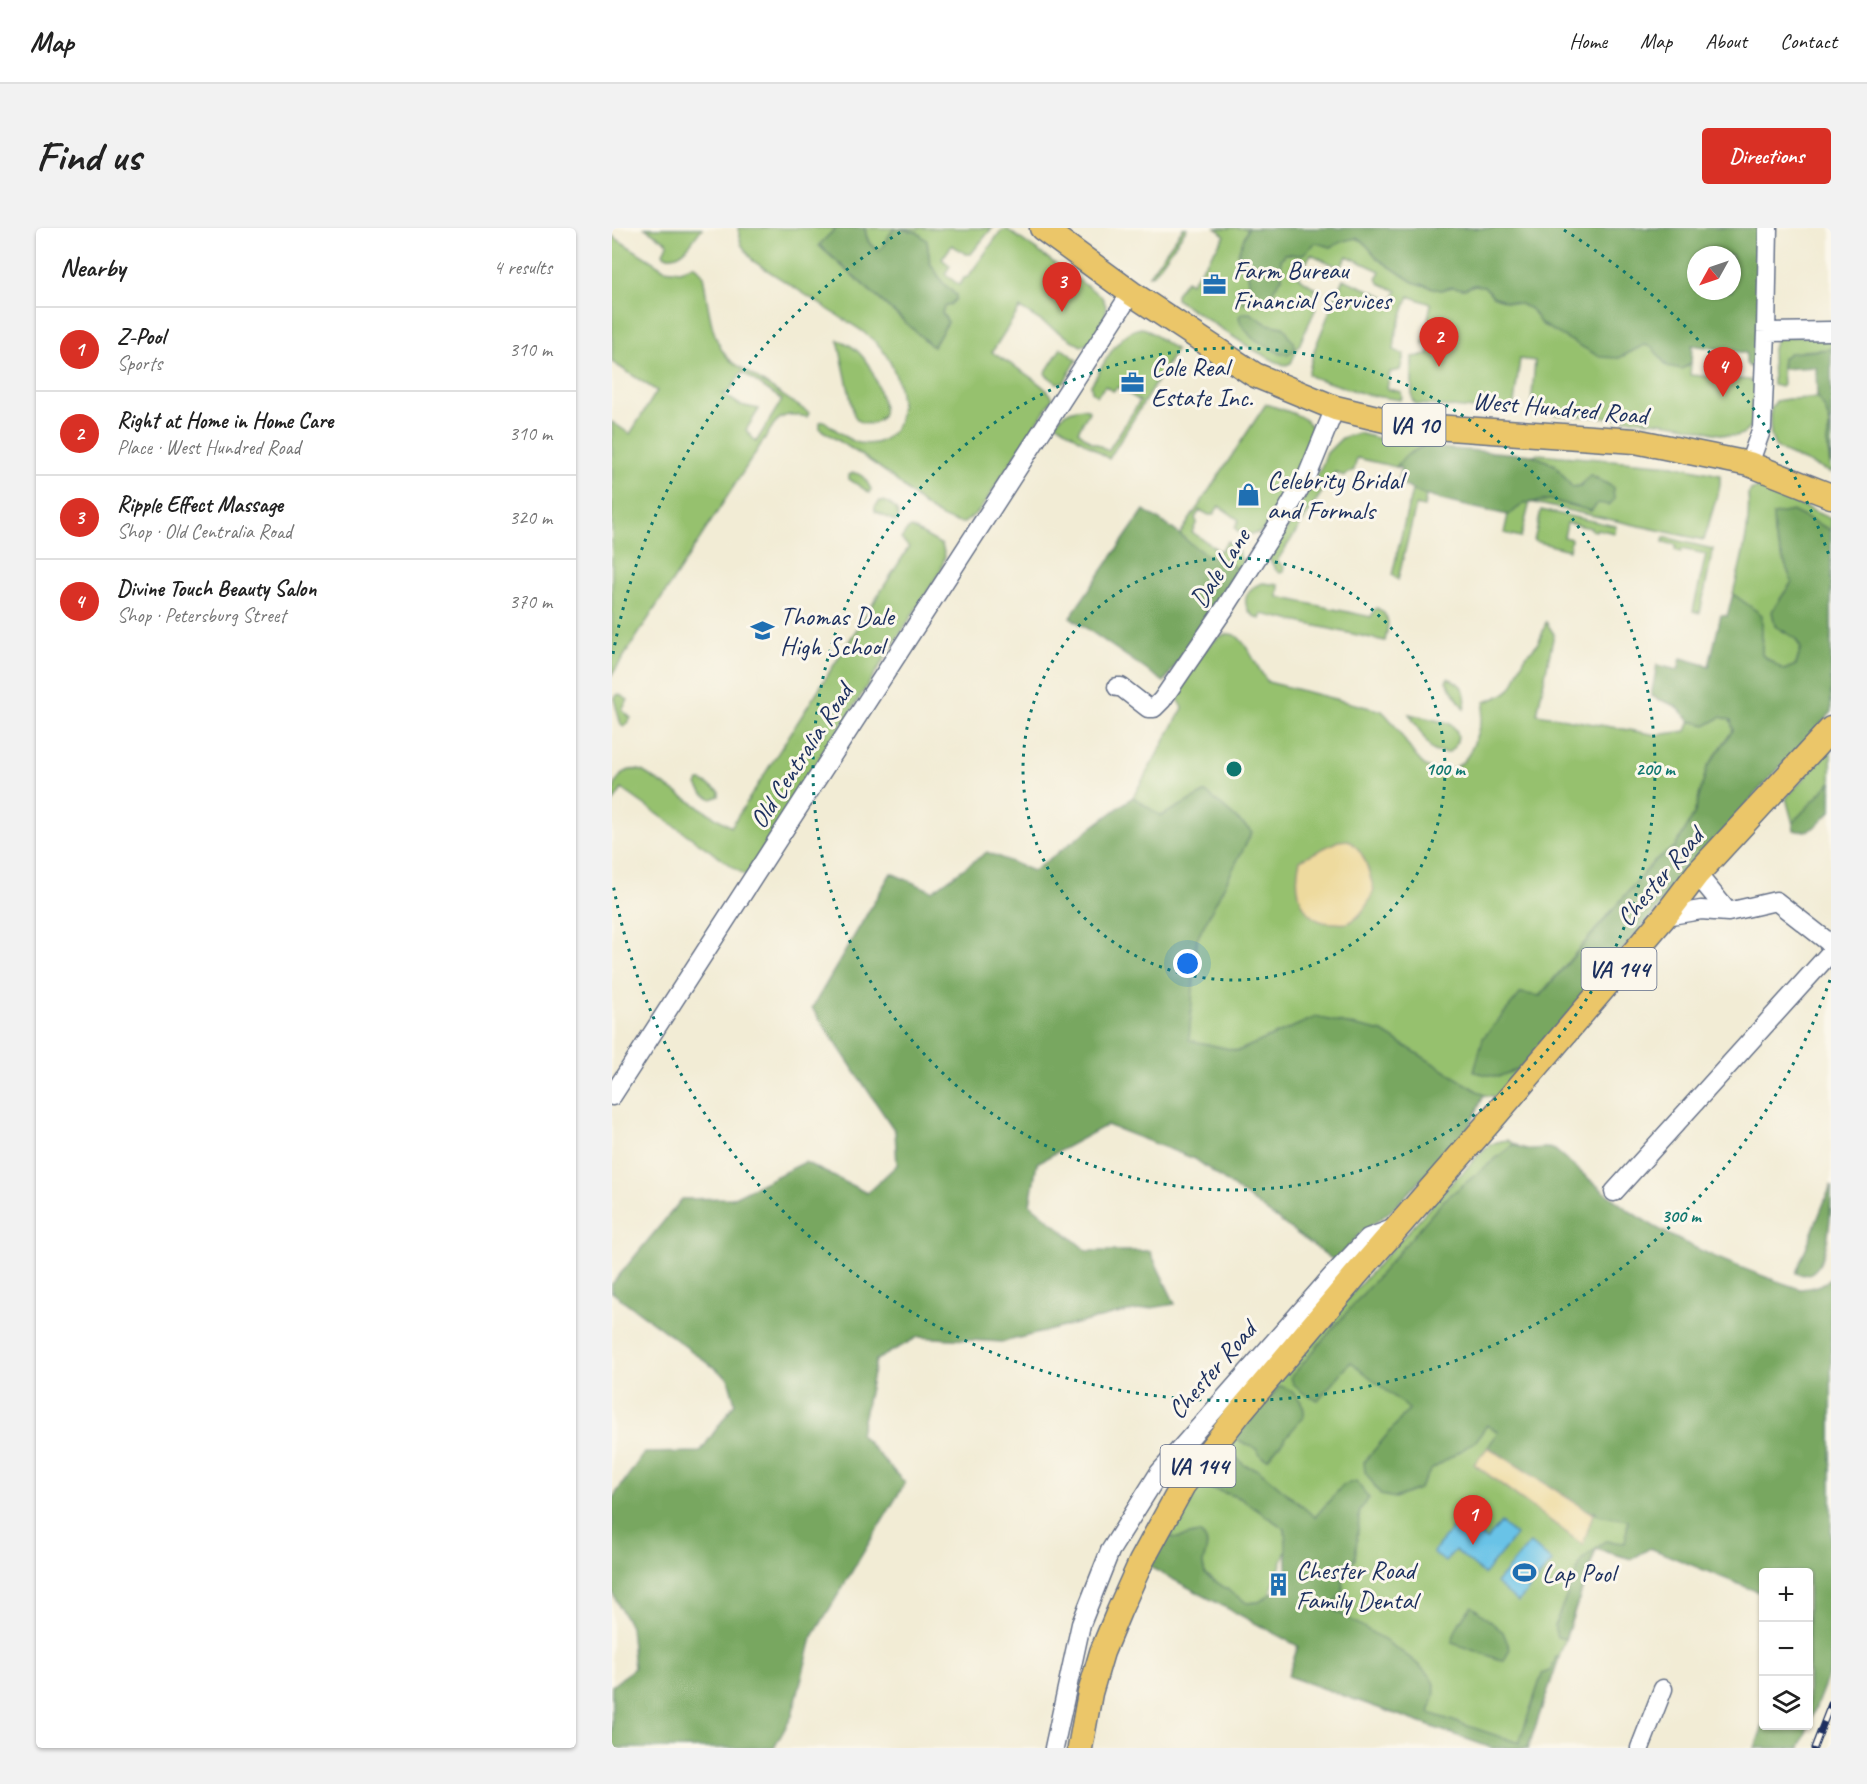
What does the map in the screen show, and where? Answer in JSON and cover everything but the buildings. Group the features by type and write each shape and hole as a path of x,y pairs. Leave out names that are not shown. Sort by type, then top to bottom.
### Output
{"main road":[{"name":"West Hundred Road","path":"1042,228 1131,293 1255,375 1335,408 1406,424 1635,441 1749,464 1831,496"},
{"name":"Chester Road","path":"1080,1748 1090,1693 1102,1652 1141,1562 1184,1485 1240,1412 1395,1228 1492,1119 1665,916 1696,874 1831,729"}],"street":[{"path":"1749,464 1762,428 1768,228"},
{"name":"Old Centralia Road","path":"612,1096 1131,293"},
{"path":"1766,332 1831,331"},
{"name":"Dale Lane","path":"1117,687 1121,687 1148,708 1154,708 1162,700 1225,608 1292,502 1308,474 1335,408"},
{"path":"1696,874 1728,912"},
{"path":"1665,916 1701,910 1728,912 1776,902 1831,944"},
{"path":"1614,1192 1831,952"},
{"name":"Chester Road","path":"1054,1748 1081,1624 1110,1551 1159,1473 1368,1238 1395,1228"},
{"path":"1159,1473 1184,1485"},
{"path":"1640,1748 1664,1689"}],"green space":[{"path":"645,228 702,228 682,252 665,256 663,253 668,243"},
{"path":"738,228 836,228 819,246 933,347 948,322 942,313 944,307 956,295 943,283 930,263 927,241 917,232 900,228 992,228 971,254 966,254 952,245 942,259 950,266 945,274 959,285 964,278 968,277 1000,232 1008,230 1101,296 1105,302 1106,314 1090,343 1081,346 1020,308 992,352 1034,380 1053,398 980,510 964,523 953,522 932,511 879,467 820,429 820,422 824,421 841,434 859,443 881,441 898,423 901,411 894,370 881,348 866,334 753,261 741,244"},
{"path":"836,228 865,228 869,242 879,251 895,228 917,232 927,241 930,263 943,283 956,295 956,299 951,304 944,307 942,313 948,322 933,347 819,245"},
{"path":"865,228 895,228 879,251 869,242"},
{"path":"1183,228 1187,228 1154,274 1149,275"},
{"path":"1216,228 1248,228 1238,253 1248,273 1249,283 1243,290 1250,304 1268,305 1275,284 1282,278 1281,260 1285,254 1300,255 1314,243 1331,247 1356,238 1363,241 1378,259 1413,282 1441,290 1452,287 1464,289 1474,285 1484,286 1493,296 1531,309 1541,324 1619,358 1644,345 1652,346 1667,366 1687,367 1691,363 1690,375 1750,380 1755,386 1753,421 1746,432 1735,436 1663,422 1534,413 1531,407 1535,361 1520,359 1513,410 1510,412 1416,404 1412,399 1412,357 1429,355 1430,345 1423,344 1431,304 1409,296 1396,332 1394,350 1404,355 1400,370 1390,372 1387,389 1401,392 1400,400 1368,395 1312,377 1308,374 1315,348 1343,279 1393,300 1397,291 1379,283 1377,278 1380,271 1347,256 1341,267 1338,267 1311,254 1298,277 1315,288 1310,303 1316,308 1291,363 1284,366 1252,349 1176,299 1176,294 1186,280 1191,283 1225,236"},
{"path":"1248,228 1761,228 1758,358 1749,367 1746,363 1746,353 1692,345 1691,363 1682,369 1667,366 1652,347 1644,345 1619,358 1600,357 1541,324 1531,309 1493,296 1484,286 1474,285 1464,289 1452,287 1441,290 1413,282 1378,259 1363,241 1356,238 1331,247 1316,243 1300,255 1285,254 1281,260 1282,278 1273,290 1276,296 1274,303 1271,304 1243,302 1242,294 1249,283 1248,273 1238,253"},
{"path":"612,236 664,269 680,271 693,265 698,268 703,275 714,333 724,353 731,361 809,413 807,417 785,416 774,424 612,675 612,422 630,434 657,391 612,362","holes":["742,372 782,400 756,442 746,430 759,409 740,405 723,394 729,392"]},
{"path":"1242,313 1250,313 1267,324 1283,327 1294,342 1295,349 1289,354 1281,354 1252,338 1241,324 1239,317"},
{"path":"1141,328 1146,329 1176,350 1109,459 1056,423 1070,411 1079,408 1088,409 1089,412 1078,431 1108,451 1140,401 1118,387 1113,391 1105,386 1097,396 1092,392 1091,385 1118,342"},
{"path":"1831,336 1831,349 1803,351 1783,358 1783,385 1781,387 1773,385 1772,353 1776,337"},
{"path":"838,340 847,343 861,354 871,369 884,408 881,418 874,423 861,422 854,415"},
{"path":"1061,348 1077,360 1064,382 1057,383 1045,373"},
{"path":"1831,349 1831,464 1827,442 1830,424 1817,396 1816,367 1782,369 1783,358 1789,353"},
{"path":"1817,396 1830,424 1827,442 1831,473 1784,452 1775,446 1771,436 1771,409 1776,401 1816,398"},
{"path":"1266,404 1303,418 1313,429 1314,440 1290,488 1261,532 1253,534 1238,532 1235,527 1239,520 1219,506 1213,515 1200,510 1195,518 1197,522 1192,532 1220,551 1228,541 1238,551 1243,563 1238,576 1227,561 1210,557 1192,546 1180,534"},
{"path":"1358,433 1389,441 1425,445 1405,456 1396,467 1357,458 1354,470 1344,476 1335,472 1277,561 1284,567 1283,572 1280,573 1268,557 1293,520 1327,453 1342,438"},
{"path":"1425,445 1533,455 1555,465 1572,487 1580,486 1590,475 1613,487 1614,500 1609,505 1598,503 1591,511 1550,500 1525,503 1508,515 1433,497 1418,492 1398,480 1401,468 1396,467 1405,456"},
{"path":"1537,454 1673,465 1720,475 1720,485 1704,540 1531,502 1550,500 1591,511 1613,487 1591,475 1580,486 1572,487 1555,465 1533,455"},
{"path":"853,473 864,478 871,489 870,493 849,479 849,475"},
{"path":"1759,488 1831,519 1831,540 1828,529 1774,535 1792,582 1772,611 1775,626 1795,638 1801,648 1796,665 1784,670 1761,654 1763,640 1733,594 1747,532 1748,494 1752,489"},
{"path":"1412,490 1426,496 1424,507 1416,505 1398,580 1392,575"},
{"path":"880,501 894,508 899,517 896,522 875,511"},
{"path":"1530,502 1521,537 1504,533 1508,515"},
{"path":"1144,510 1209,556 1231,564 1238,576 1164,682 1070,617"},
{"path":"1541,510 1616,526 1615,533 1591,530 1591,528 1567,523 1564,537 1571,539 1569,550 1534,541"},
{"path":"1792,511 1829,529 1831,540 1831,713 1756,793 1523,1067 1498,1077 1474,1072 1483,1038 1521,993 1540,996 1655,860 1675,847 1694,815 1707,768 1733,730 1731,720 1721,717 1707,725 1690,721 1676,706 1651,696 1657,665 1678,670 1681,658 1709,666 1721,615 1727,616 1733,594 1762,615 1762,655 1784,670 1796,665 1801,648 1795,638 1775,626 1772,611 1792,582 1774,535 1773,515"},
{"path":"912,528 942,545 945,556 941,570 746,876 622,789 612,804 619,778 628,771 642,771 731,827 909,547 901,539 908,529"},
{"path":"1664,537 1713,549 1700,613 1693,611 1706,554 1682,549 1681,552 1675,550 1676,545 1663,542"},
{"path":"1263,583 1279,585 1278,597 1371,617 1377,608 1387,618 1385,641 1262,614 1260,619 1249,611 1246,600 1251,590"},
{"path":"1546,622 1554,634 1537,714 1657,735 1686,731 1690,721 1707,725 1721,717 1731,720 1733,730 1707,768 1694,815 1675,847 1655,860 1539,996 1523,1067 1497,1097 1484,1095 1316,1017 1238,1051 1188,1040 1197,939 1251,832 1160,816 1133,797 1183,708 1176,695 1203,653 1221,636 1230,634 1239,638 1268,682 1382,711 1423,764 1442,770 1453,768 1468,755 1477,734 1485,702 1509,691 1524,659 1540,639"},
{"path":"1448,678 1461,686 1466,699 1464,709 1446,681"},
{"path":"619,694 628,700 622,710 631,718 624,727 621,725 614,699"},
{"path":"1409,714 1453,726 1458,737 1455,745 1448,753 1431,749"},
{"path":"1831,748 1831,782 1793,824 1786,798"},
{"path":"699,781 719,791 719,796 712,799 703,794 697,785"},
{"path":"1831,782 1831,811 1810,830 1794,830 1793,824 1797,818"},
{"path":"1206,792 1252,832 1197,939 1189,1040 1238,1051 1316,1017 1383,1032 1484,1095 1468,1130 1393,1209 1357,1237 1336,1262 1195,1159 1107,1125 1037,1163 1030,1204 1087,1251 1150,1251 1175,1304 1116,1314 1003,1342 918,1337 876,1360 860,1434 905,1483 812,1638 792,1716 774,1748 612,1748 612,1686 634,1668 630,1627 612,1592 612,1499 644,1453 700,1452 735,1403 728,1378 612,1292 612,1284 682,1199 732,1198 805,1162 867,1193 897,1165 895,1131 812,1008 891,873 932,891 987,852 1033,871 1133,797 1161,816"},
{"path":"1507,1140 1514,1144 1443,1201 1645,1449 1632,1559 1596,1549 1528,1748 1492,1748 1288,1676 1298,1647 1354,1559 1212,1449 1456,1178 1484,1149"},
{"path":"1514,1144 1527,1149 1550,1148 1637,1216 1656,1228 1716,1257 1800,1289 1817,1286 1831,1278 1831,1668 1813,1714 1813,1568 1759,1568 1759,1592 1650,1548 1632,1559 1596,1549 1565,1639 1557,1637 1554,1626 1582,1560 1605,1541 1625,1543 1628,1520 1598,1515 1595,1511 1593,1514 1488,1447 1498,1432 1487,1425 1476,1441 1431,1470 1419,1489 1395,1498 1381,1495 1365,1472 1364,1462 1409,1409 1351,1362 1318,1400 1301,1392 1292,1381 1291,1377 1443,1201"},
{"path":"1831,1185 1829,1227 1822,1258 1816,1269 1808,1274 1796,1273"},
{"path":"1280,1386 1290,1390 1298,1397 1303,1406 1304,1416 1268,1459 1262,1457 1256,1449 1238,1440 1238,1435"},
{"path":"1229,1444 1234,1449 1236,1457 1244,1465 1259,1470 1315,1517 1343,1485 1356,1481 1369,1498 1360,1510 1355,1559 1342,1578 1343,1591 1332,1608 1402,1652 1426,1673 1433,1682 1435,1690 1429,1713 1519,1743 1542,1674 1551,1670 1556,1657 1559,1658 1528,1748 1492,1748 1288,1676 1298,1646 1144,1564 1161,1535 1177,1538 1199,1533 1207,1544 1203,1564 1205,1574 1247,1603 1259,1602 1288,1582 1285,1529 1240,1498 1197,1486"},
{"path":"1197,1486 1240,1498 1285,1529 1287,1548 1269,1596 1259,1602 1247,1603 1205,1574 1203,1564 1207,1544 1199,1533 1177,1538 1161,1535"},
{"path":"1472,1606 1503,1632 1510,1649 1504,1661 1452,1643 1459,1623"},
{"path":"1761,1730 1807,1730 1800,1748 1755,1748"}],"sand":[{"path":"1348,840 1363,856 1374,890 1364,909 1353,920 1348,923 1322,922 1306,911 1302,902 1298,881 1300,860 1338,841"},
{"path":"1488,1447 1593,1514 1583,1545 1474,1464"}],"water":[{"path":"1460,1519 1486,1540 1501,1523 1516,1535 1484,1574 1455,1550 1445,1562 1433,1552"},
{"name":"Lap Pool","path":"1530,1543 1552,1562 1518,1602 1496,1583"}],"railway":[{"path":"1814,1748 1831,1704"}],"place":[{"name":"Farm Bureau Financial Services","path":"1215,285"},
{"name":"Ripple Effect Massage","path":"1062,312"},
{"name":"Right at Home in Home Care","path":"1439,367"},
{"name":"Cole Real Estate Inc.","path":"1133,382"},
{"name":"Divine Touch Beauty Salon","path":"1723,397"},
{"name":"Celebrity Bridal and Formals","path":"1249,495"},
{"name":"Thomas Dale High School","path":"762,631"},
{"name":"Z-Pool","path":"1473,1545"},
{"name":"Lap Pool","path":"1524,1573"},
{"name":"Chester Road Family Dental","path":"1278,1585"}]}
